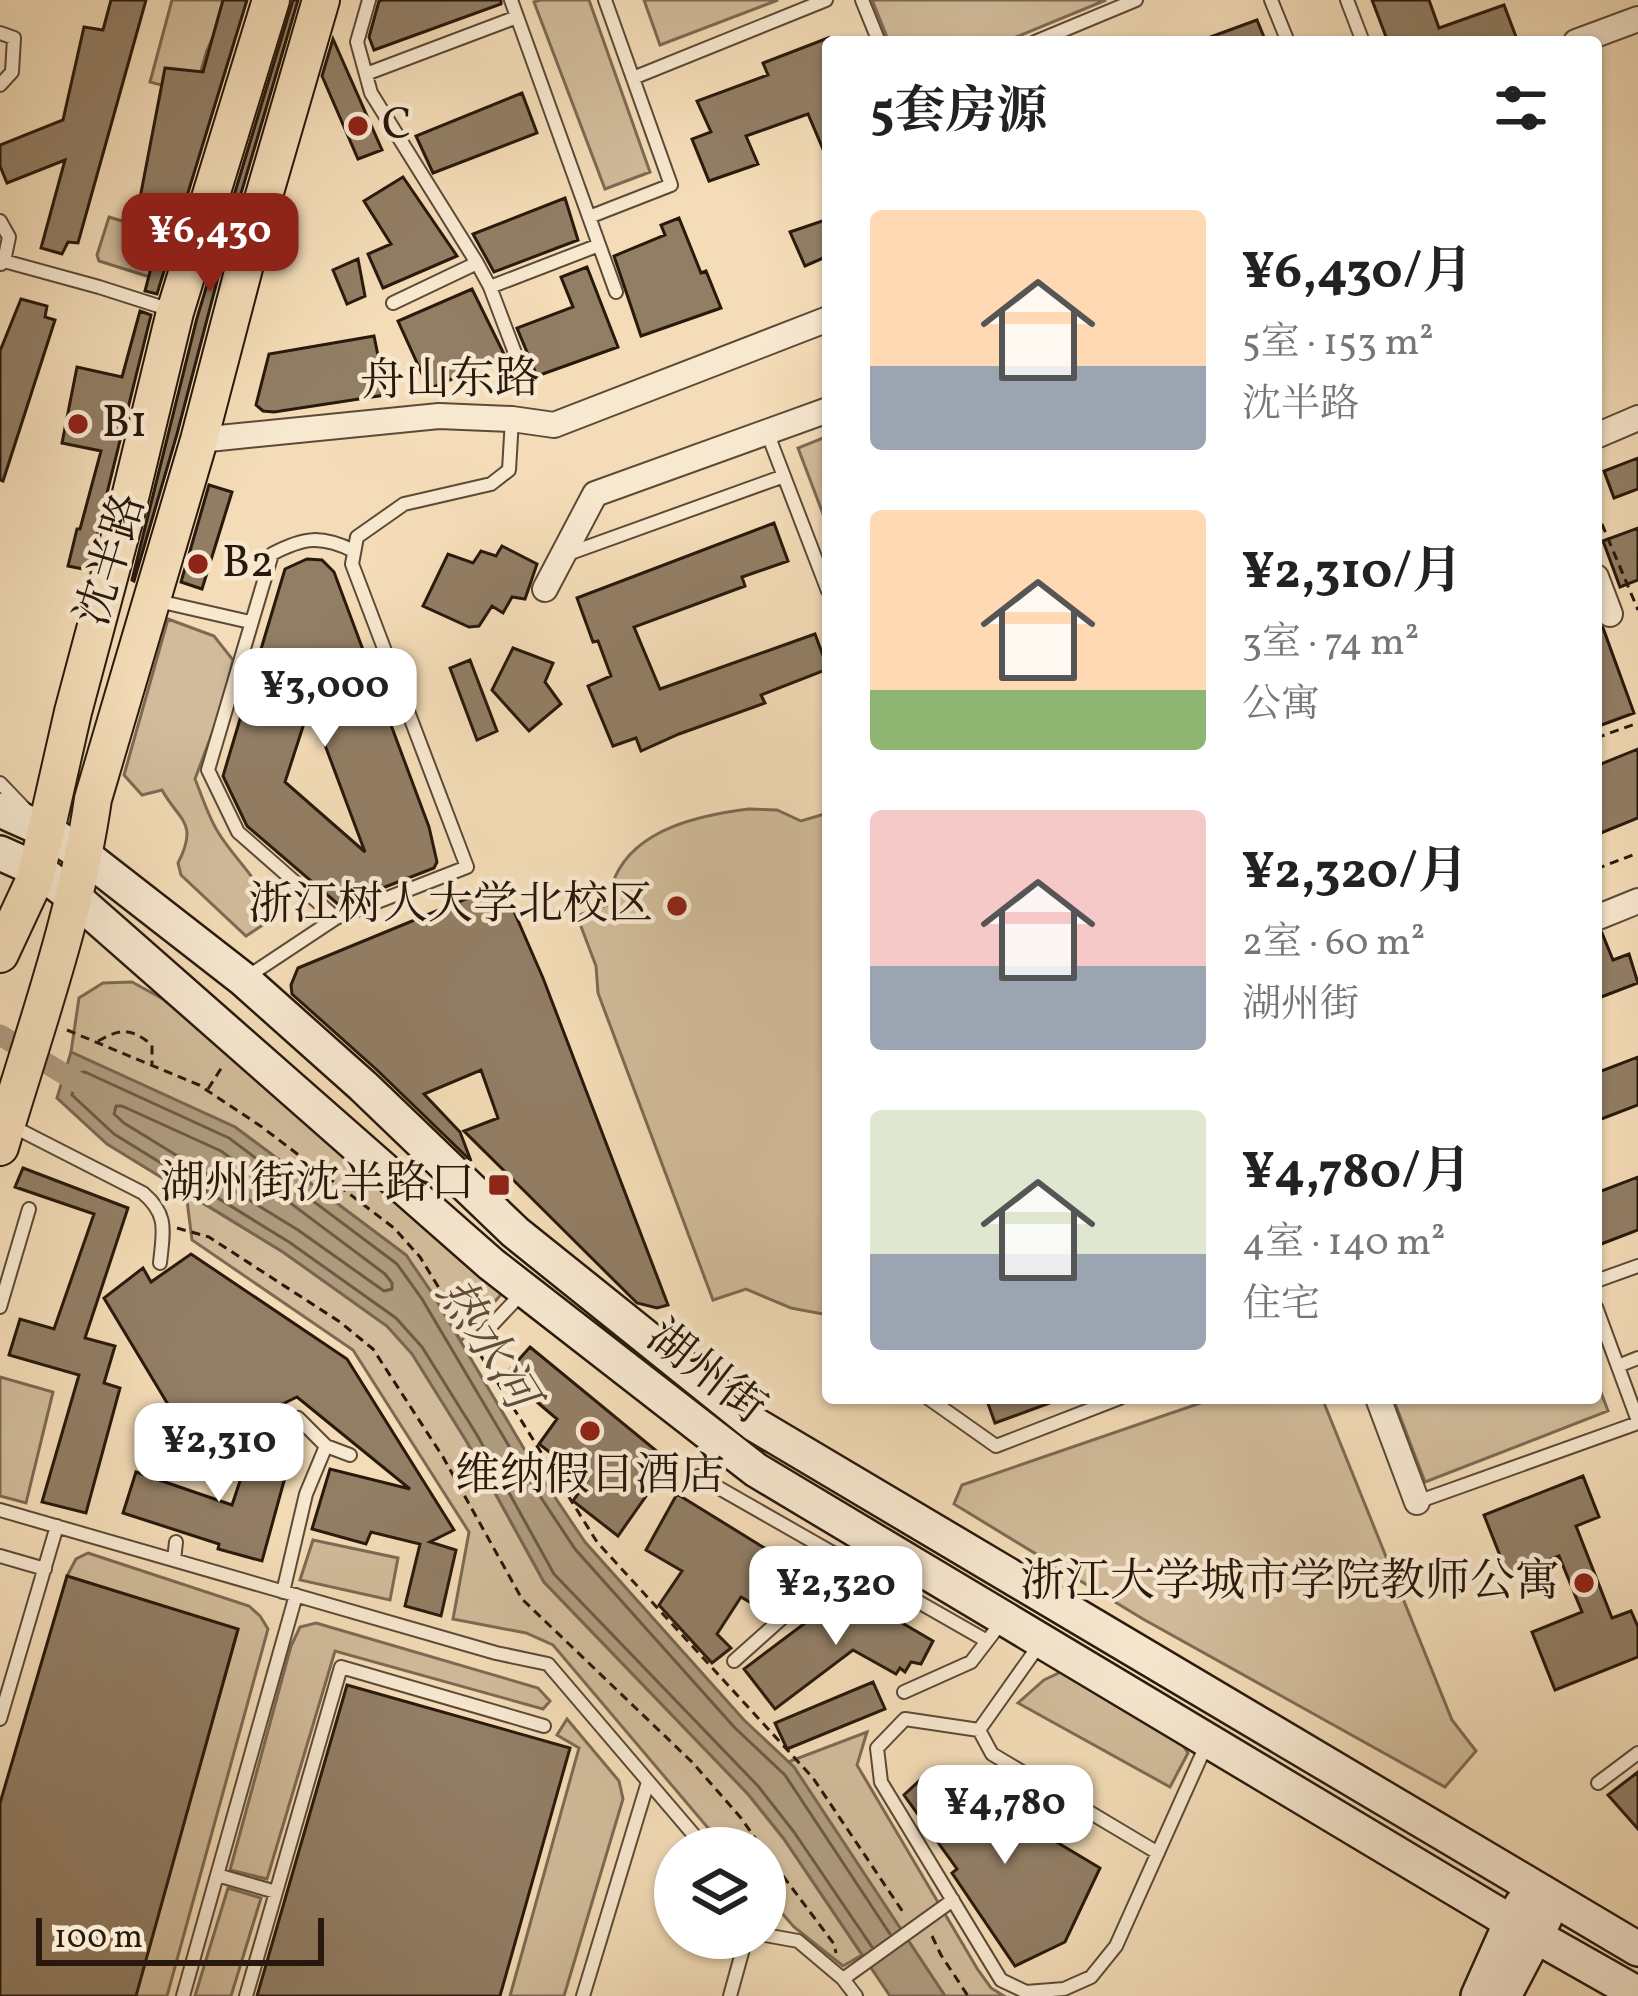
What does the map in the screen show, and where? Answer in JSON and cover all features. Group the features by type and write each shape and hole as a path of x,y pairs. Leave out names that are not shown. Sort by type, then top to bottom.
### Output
{"main road":[{"name":"沈半路","path":"0,954 38,870 73,712 175,312 272,0"},
{"name":"沈半路","path":"7,1124 75,898 93,799 321,0"},
{"name":"湖州街","path":"0,811 47,831 85,856 243,979 363,1086 514,1232 754,1424 1638,1949"},
{"name":"湖州街","path":"0,853 38,870 75,898 525,1291 756,1470 996,1630 1043,1641 1638,1994"},
{"path":"1478,1996 1543,1894"},
{"path":"1504,1996 1524,1930"}],"street":[{"path":"1592,36 1638,19"},
{"name":"舟山东路","path":"199,440 439,416 512,418 554,425 822,321"},
{"path":"545,590 595,494 822,412"},
{"path":"1602,433 1638,418"},
{"path":"1602,916 1638,901"},
{"path":"1380,1404 1417,1502"}],"lane":[{"path":"369,0 357,42 371,93 490,287 523,374"},
{"path":"511,0 616,292"},
{"path":"589,217 671,185 605,0"},
{"path":"633,78 826,0"},
{"path":"862,0 877,36"},
{"path":"1271,0 1286,36"},
{"path":"1347,0 1361,36"},
{"path":"1049,36 1126,2"},
{"path":"366,74 517,17"},
{"path":"0,33 14,38 12,72 0,85"},
{"path":"0,221 9,237 2,263 99,286 175,312"},
{"path":"490,287 599,245"},
{"path":"393,303 477,263"},
{"path":"243,979 335,918 466,867 352,564 357,538 404,504 491,484 509,470 512,418"},
{"path":"767,432 822,575"},
{"path":"562,556 784,476"},
{"path":"335,918 238,832 208,770 272,554 298,540 332,541 354,551"},
{"path":"151,600 250,622"},
{"path":"0,783 47,831"},
{"path":"7,1124 158,1205 164,1224 160,1263"},
{"path":"0,1307 28,1209"},
{"path":"1602,1279 1638,1266"},
{"path":"474,1344 525,1291"},
{"path":"1417,1502 1638,1422 1602,1323"},
{"path":"1618,1366 1638,1358"},
{"path":"936,1404 996,1446 1104,1404"},
{"path":"278,1429 298,1418 326,1446 350,1455"},
{"path":"183,1996 289,1594 306,1494 326,1446"},
{"path":"698,1477 846,1561 996,1630 971,1662 904,1692"},
{"path":"0,1510 548,1664 687,1827"},
{"path":"0,1719 57,1526"},
{"path":"174,1560 176,1542"},
{"path":"0,1556 45,1569"},
{"path":"734,1661 846,1561"},
{"path":"979,1730 1043,1641"},
{"path":"246,1996 341,1667 544,1726"},
{"path":"979,1730 905,1719 878,1748 881,1782 1001,1980 1026,1992 1064,1989 1091,1977 1116,1946 1209,1739"},
{"path":"979,1730 992,1754 1158,1853"},
{"path":"1598,1783 1638,1753"},
{"path":"583,1996 648,1782"},
{"path":"217,1875 276,1892"},
{"path":"844,1979 952,1900"},
{"path":"786,1939 798,1941 844,1979 856,1996"},
{"path":"730,1996 740,1959"}],"path":[{"path":"1602,523 1638,610"},
{"path":"1602,736 1638,722"},
{"path":"1602,867 1638,853"},
{"path":"39,1021 208,1091 394,1228 419,1257 597,1542 813,1778 907,1918 918,1923 968,1996"},
{"path":"95,1042 116,1030 139,1034 152,1045 152,1066"},
{"path":"208,1091 236,1041"},
{"path":"164,1224 209,1237 373,1348 443,1457 523,1599 693,1763 747,1827"},
{"path":"786,1880 834,1944 844,1979"}],"shaded area":[{"path":"172,0 230,0 194,94 150,82"},
{"path":"589,0 650,172 605,189 534,2"},
{"path":"644,0 778,0 660,45"},
{"path":"872,0 1106,0 1019,36 887,36"},
{"path":"109,217 164,234 150,277 99,261"},
{"path":"822,438 822,511 798,448"},
{"path":"168,619 214,636 233,660 222,707 195,779 214,826 268,906 272,919 246,936 181,875 178,863 187,830 162,790 142,795 124,775"},
{"path":"777,810 801,821 822,815 822,1314 791,1308 746,1289 713,1300 598,993 596,966 577,916 607,905 615,877 638,847 672,827 711,815"},
{"path":"132,982 163,999 226,1049 504,1291 461,1341 406,1255 235,1127 71,1052 79,998 103,983"},
{"path":"186,1193 283,1252 387,1326 412,1353 467,1442 544,1582 774,1827 707,1827 553,1645 526,1633 453,1619 469,1532 353,1350 192,1240"},
{"path":"0,1377 53,1392 26,1503 0,1496"},
{"path":"1602,1395 1608,1411 1425,1482 1395,1404 1602,1404"},
{"path":"1198,1404 1324,1404 1452,1720 1476,1751 1445,1787 1143,1619 954,1504 962,1485"},
{"path":"313,1540 398,1558 390,1600 300,1580"},
{"path":"88,1553 249,1606 268,1629 167,1996 135,1996 238,1630 67,1576 76,1559"},
{"path":"316,1623 538,1688 550,1701 543,1709 335,1651 267,1879 230,1870 291,1646 300,1627"},
{"path":"1063,1671 1179,1739 1188,1753 1170,1787 1018,1703 1044,1680"},
{"path":"567,1719 619,1781 623,1799 564,1996 510,1996 579,1748 557,1735"},
{"path":"867,1732 857,1765 978,1970 1004,1996 945,1996 788,1762"},
{"path":"786,1842 862,1955 843,1966 786,1918"},
{"path":"228,1888 261,1898 231,1996 195,1996"}],"water":[{"path":"71,1052 235,1127 406,1255 585,1542 744,1720 794,1767 945,1996 890,1996 786,1842 786,1827 774,1827 544,1582 467,1442 412,1354 387,1326 283,1252 107,1144 57,1098"}],"building":[{"path":"111,0 146,0 78,243 68,242 62,254 41,248 65,160 7,183 0,166 0,145 63,120 84,27 103,30"},
{"path":"223,0 247,0 157,294 145,291 168,203 140,198 165,68 203,72"},
{"path":"293,0 298,0 134,581 197,318"},
{"path":"383,0 501,0 501,4 374,50 369,37"},
{"path":"1372,0 1429,0 1439,28 1504,5 1516,36 1386,36"},
{"path":"1257,20 1264,36 1213,36"},
{"path":"333,39 382,150 358,159 322,76"},
{"path":"822,40 822,147 808,114 746,136 758,164 709,181 692,139 711,132 697,101 768,75 763,63"},
{"path":"522,93 537,133 433,173 416,136"},
{"path":"403,177 457,256 383,288 368,254 391,244 364,201"},
{"path":"565,198 578,240 494,272 473,234"},
{"path":"679,218 721,308 641,336 614,256 665,235 661,225"},
{"path":"822,221 822,259 805,266 790,232"},
{"path":"358,259 365,296 347,304 333,270"},
{"path":"587,267 618,347 537,376 517,328 573,307 561,277"},
{"path":"472,289 505,356 429,389 398,321"},
{"path":"21,299 47,306 45,317 55,320 3,481 0,351"},
{"path":"140,311 151,315 88,570 68,566 101,451 62,443 77,367 122,377"},
{"path":"374,336 381,370 389,368 392,394 274,412 256,405 269,354"},
{"path":"1638,458 1638,489 1614,498 1604,471"},
{"path":"209,485 232,492 202,589 181,582"},
{"path":"774,523 788,561 742,577 745,586 634,627 660,689 815,634 822,671 761,695 765,703 641,751 636,738 613,746 588,686 611,676 577,598"},
{"path":"1638,528 1638,580 1620,587 1603,541"},
{"path":"502,546 537,564 525,599 512,597 503,613 492,606 479,626 469,627 423,606 448,554 473,563 481,551 496,556"},
{"path":"307,559 322,560 334,572 429,827 437,862 434,868 339,905 247,826 223,776 285,569","holes":["310,705 365,852 285,782"]},
{"path":"1602,627 1603,628 1634,713 1602,725"},
{"path":"513,648 553,663 545,682 561,704 529,731 492,690"},
{"path":"470,660 497,731 477,740 450,668"},
{"path":"1638,749 1638,818 1602,833 1602,764"},
{"path":"502,884 543,978 668,1305 657,1308 637,1303 464,1131 498,1118 481,1070 424,1094 460,1132 471,1161 292,994 298,968"},
{"path":"1602,933 1613,960 1629,954 1638,983 1602,997"},
{"path":"1638,1057 1638,1105 1602,1119 1602,1071"},
{"path":"23,1168 128,1208 85,1338 115,1346 104,1383 120,1388 86,1513 42,1502 79,1375 9,1355 20,1319 54,1329 94,1214 15,1187"},
{"path":"1638,1177 1638,1230 1602,1244 1602,1191"},
{"path":"191,1254 347,1359 454,1530 430,1542 456,1550 441,1616 405,1606 420,1544 371,1532 366,1544 312,1529 330,1469 410,1489 297,1397 199,1456 104,1298 143,1268 151,1282"},
{"name":"维纳假日酒店","path":"530,1347 670,1462 618,1536 573,1501 587,1481 539,1444 557,1419 505,1375"},
{"path":"988,1404 1047,1404 995,1423"},
{"path":"254,1439 292,1452 262,1561 123,1513 136,1472 232,1505"},
{"name":"浙江大学城市学院教师公寓","path":"1583,1476 1599,1517 1576,1526 1612,1618 1631,1611 1638,1627 1638,1657 1555,1690 1532,1632 1582,1612 1559,1556 1508,1576 1484,1515"},
{"path":"677,1494 797,1568 784,1588 758,1607 741,1597 717,1634 731,1648 712,1663 659,1605 682,1571 646,1550"},
{"path":"67,1576 238,1629 136,1996 0,1996 0,1803"},
{"path":"833,1602 873,1606 933,1641 921,1664 911,1662 905,1672 900,1668 896,1674 853,1650 775,1709 744,1669"},
{"path":"873,1682 885,1709 787,1749 775,1723"},
{"path":"347,1685 570,1748 500,1996 257,1996"},
{"path":"933,1768 1100,1868 1065,1942 1015,1966 952,1873 957,1869 904,1795"},
{"path":"1638,1772 1638,1829 1608,1795"}],"waterway":[{"name":"热水河","path":"0,1035 87,1088"}],"place":[{"name":"C","path":"358,126"},
{"name":"B1","path":"78,424"},
{"name":"B2","path":"198,564"},
{"name":"浙江树人大学北校区","path":"677,906"},
{"name":"湖州街沈半路口","path":"499,1185"},
{"name":"维纳假日酒店","path":"590,1431"},
{"name":"浙江大学城市学院教师公寓","path":"1584,1583"}]}
